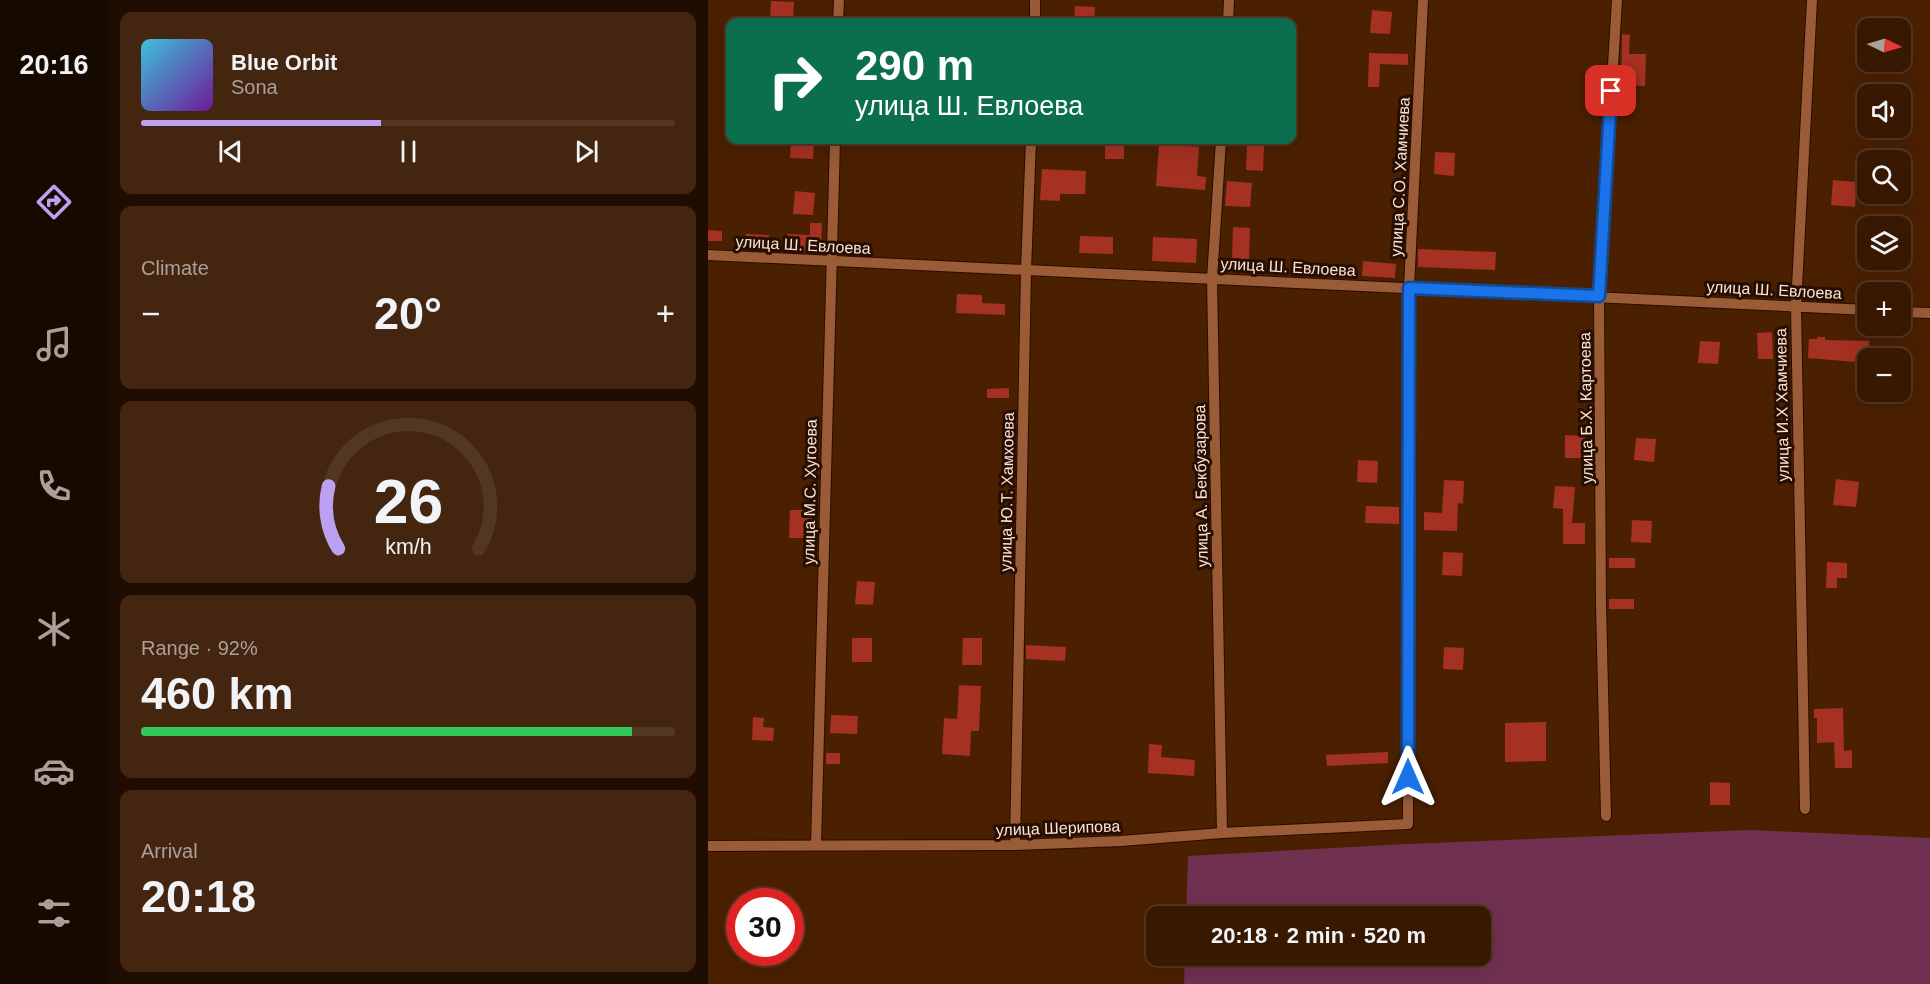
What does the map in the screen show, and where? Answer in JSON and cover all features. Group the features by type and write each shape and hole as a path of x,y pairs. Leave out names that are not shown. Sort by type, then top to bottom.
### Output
{"street":[{"path":"838,18 839,0"},
{"path":"1035,0 1035,18"},
{"path":"1228,18 1229,0"},
{"name":"улица С.О. Хамчиева","path":"1408,824 1409,288 1423,0"},
{"name":"улица Б.Х. Картоева","path":"1606,816 1601,606 1599,296 1617,0"},
{"name":"улица И.Х Хамчиева","path":"1805,809 1796,306 1812,0"},
{"name":"улица М.С. Хугоева","path":"816,845 835,144"},
{"name":"улица Ю.Т. Хамхоева","path":"1015,845 1026,270 1031,144"},
{"name":"улица А. Бекбузарова","path":"1221,144 1212,279 1222,833"},
{"name":"улица Ш. Евлоева","path":"708,255 1857,309"},
{"path":"1911,312 1930,313"},
{"name":"улица Шерипова","path":"708,846 1015,845 1408,824"}],"shaded area":[{"path":"1749,830 1930,838 1930,984 1184,984 1185,966 1491,966 1491,906 1186,906 1188,856 1407,844"}],"building":[{"path":"771,1 794,2 793,18 770,18"},
{"path":"1075,6 1095,7 1094,18 1074,18"},
{"path":"1372,10 1392,12 1390,34 1370,33"},
{"path":"1622,34 1630,35 1629,54 1646,54 1645,86 1621,85"},
{"path":"1369,53 1408,54 1408,65 1380,64 1379,87 1368,87"},
{"path":"791,144 814,144 813,159 790,158"},
{"path":"1105,144 1124,144 1124,159 1105,159"},
{"path":"1159,144 1199,147 1197,176 1206,177 1205,190 1156,186"},
{"path":"1247,145 1264,145 1263,171 1246,170"},
{"path":"1435,152 1455,153 1454,176 1434,174"},
{"path":"1042,169 1086,171 1085,194 1060,194 1060,201 1040,200"},
{"path":"1833,180 1857,182 1855,207 1831,205"},
{"path":"1227,181 1252,183 1250,207 1225,206"},
{"path":"795,191 815,193 813,215 793,214"},
{"path":"810,223 822,223 821,252 787,250 788,234 810,235"},
{"path":"1233,227 1250,228 1249,263 1232,262"},
{"path":"708,230 722,231 722,241 708,241"},
{"path":"746,234 769,235 768,244 745,243"},
{"path":"1080,236 1113,237 1113,254 1079,253"},
{"path":"1153,237 1197,239 1196,263 1152,261"},
{"path":"1418,249 1496,252 1495,270 1418,267"},
{"path":"1363,261 1396,264 1395,278 1362,276"},
{"path":"957,294 982,295 982,303 1005,304 1005,315 956,313"},
{"path":"1772,332 1773,359 1758,359 1757,333"},
{"path":"1817,337 1825,337 1825,340 1869,341 1869,348 1857,348 1857,362 1808,358 1809,339 1817,339"},
{"path":"1700,341 1720,342 1718,364 1698,363"},
{"path":"1009,388 1009,398 987,398 987,389"},
{"path":"1565,435 1585,436 1585,458 1565,458"},
{"path":"1636,438 1656,439 1654,462 1634,460"},
{"path":"1358,460 1378,461 1377,483 1357,482"},
{"path":"1836,479 1859,482 1856,507 1833,505"},
{"path":"1444,480 1464,481 1463,504 1458,503 1457,531 1424,530 1424,512 1442,513"},
{"path":"1555,486 1575,487 1572,523 1585,523 1585,544 1563,544 1563,509 1553,508"},
{"path":"1366,506 1399,507 1399,524 1365,523"},
{"path":"790,510 813,510 813,538 789,538"},
{"path":"1632,520 1652,521 1651,543 1631,542"},
{"path":"1443,552 1463,553 1462,576 1442,575"},
{"path":"1609,558 1635,558 1635,568 1609,568"},
{"path":"1827,562 1847,563 1847,578 1837,578 1837,588 1826,588"},
{"path":"857,581 875,582 873,605 855,604"},
{"path":"1609,599 1634,599 1634,609 1609,609"},
{"path":"852,638 872,638 872,662 852,662"},
{"path":"963,638 982,638 982,665 962,665"},
{"path":"1026,645 1066,647 1065,661 1026,659"},
{"path":"1444,647 1464,648 1463,670 1443,669"},
{"path":"959,685 981,686 979,731 971,731 970,756 942,754 944,718 957,719"},
{"path":"1843,708 1844,751 1852,750 1852,768 1835,768 1834,742 1817,743 1817,718 1814,718 1814,709"},
{"path":"831,715 858,716 857,734 830,733"},
{"path":"753,717 764,718 763,727 774,728 773,741 752,740"},
{"path":"1546,722 1546,761 1505,762 1505,723"},
{"path":"1149,744 1162,745 1161,757 1195,760 1194,776 1148,773"},
{"path":"1388,752 1388,763 1327,766 1326,755"},
{"path":"826,753 840,753 840,764 826,764"},
{"path":"1710,782 1730,783 1730,805 1710,805"}],"route":[{"path":"1408,777 1409,288 1599,296 1611,91"}]}
